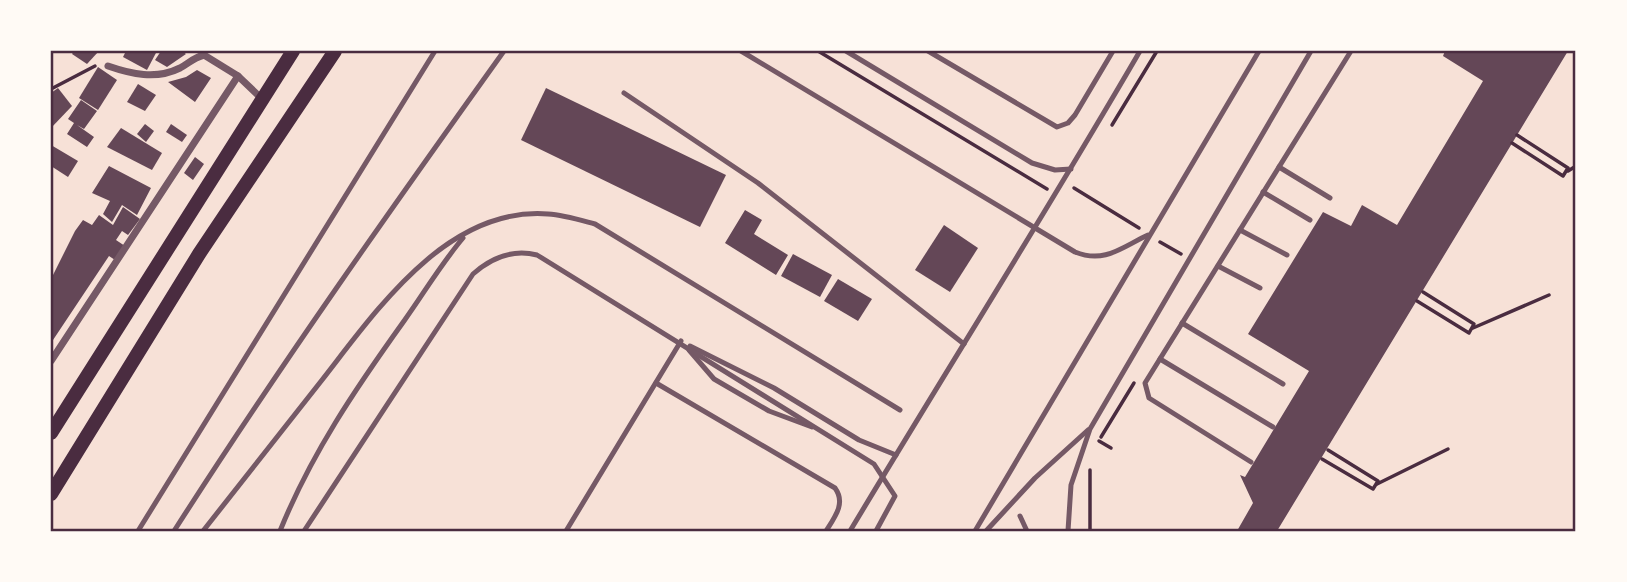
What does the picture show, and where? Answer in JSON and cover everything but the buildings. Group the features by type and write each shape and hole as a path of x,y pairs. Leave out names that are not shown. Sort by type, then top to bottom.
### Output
{"main road":[{"path":"51,494 200,254 335,51"},
{"path":"51,433 288,54"}],"street":[{"path":"108,66 135,76 171,71 191,58 206,53 238,76 261,98"},
{"path":"51,360 238,76"}],"lane":[{"path":"138,531 435,51"},
{"path":"174,531 346,270 504,51"},
{"path":"741,51 1075,252 1098,258 1120,251 1149,234"},
{"path":"846,51 1032,163 1055,170 1072,169"},
{"path":"928,51 1057,127 1068,123 1074,115 1113,51"},
{"path":"850,531 1024,243 1057,195 1140,51"},
{"path":"975,531 1259,51"},
{"path":"1068,531 1071,485 1090,429 1311,51"},
{"path":"1251,462 1149,398 1145,383 1351,51"},
{"path":"624,93 758,183 964,344"},
{"path":"1279,167 1330,198"},
{"path":"1263,192 1310,220"},
{"path":"203,531 394,290 421,263 467,233 520,215 548,214 595,224 900,411"},
{"path":"1240,230 1287,255"},
{"path":"280,531 295,493 334,420 440,266 467,233"},
{"path":"304,531 467,283 483,265 514,253 537,255 681,341 774,388 868,445 898,452"},
{"path":"1218,266 1260,288"},
{"path":"1182,323 1283,384"},
{"path":"566,531 681,341"},
{"path":"681,341 719,370 828,433 874,464 884,475 895,496 876,531"},
{"path":"681,341 714,379 769,411 828,433"},
{"path":"1160,359 1273,427"},
{"path":"656,383 835,488 841,500 837,514 826,531"},
{"path":"986,531 1056,458 1090,429"},
{"path":"1020,516 1027,531"}],"path":[{"path":"818,51 1057,195 1066,196 1081,177"},
{"path":"1109,131 1157,51"},
{"path":"51,89 98,64 108,66"},
{"path":"1517,135 1568,168 1566,172"},
{"path":"1512,143 1563,176 1576,166"},
{"path":"1418,301 1469,333 1474,324 1423,292"},
{"path":"1471,328 1549,295"},
{"path":"1100,441 1111,448"},
{"path":"1322,459 1373,489 1375,485 1448,449"},
{"path":"1328,450 1378,481 1375,485"}]}
